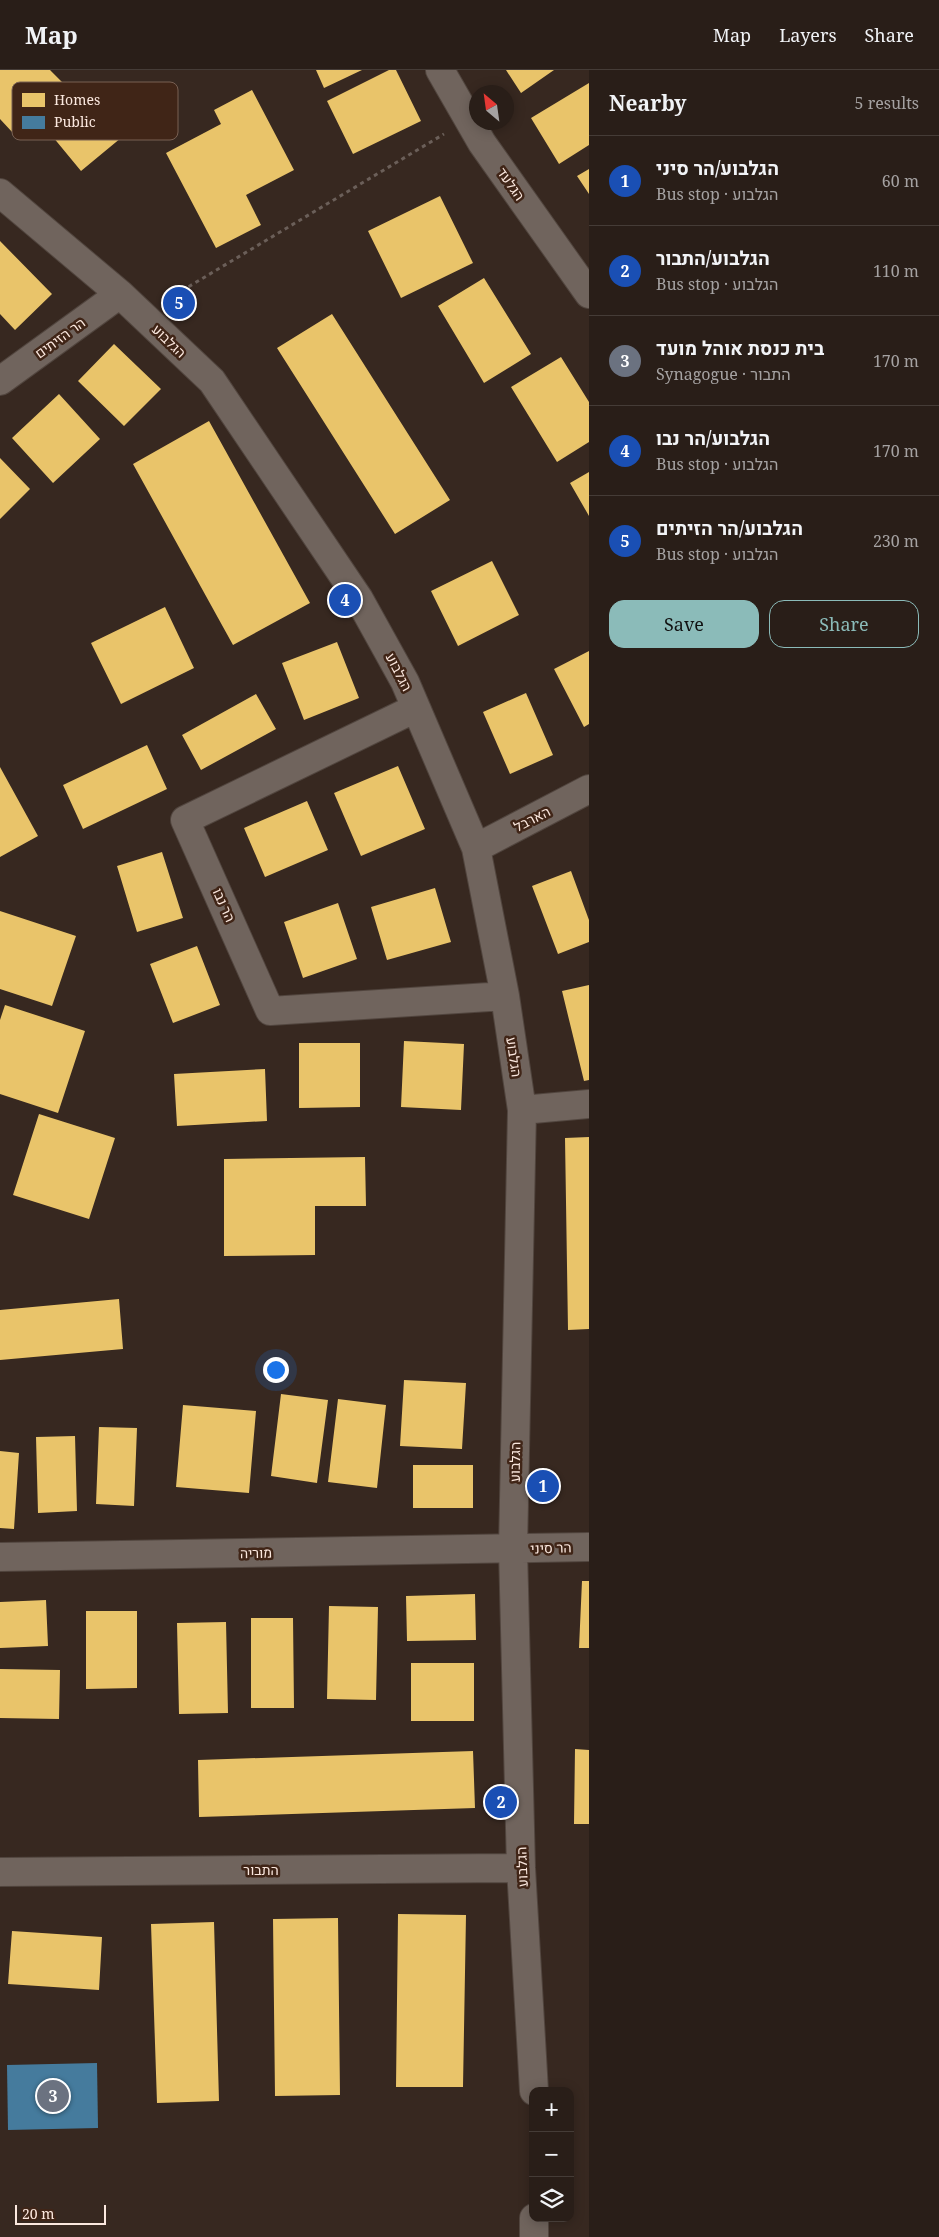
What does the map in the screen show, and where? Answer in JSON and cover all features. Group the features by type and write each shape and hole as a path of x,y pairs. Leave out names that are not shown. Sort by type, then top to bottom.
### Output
{"street":[{"name":"הגלעד","path":"440,70 469,119"},
{"name":"הגלעד","path":"475,130 482,143 589,294"},
{"name":"הגלבוע","path":"0,193 120,294 212,382 360,599 404,682 476,848 505,996 522,1110 513,1549 521,1868 534,2087"},
{"name":"הר הזיתים","path":"0,381 120,294"},
{"name":"הר נבו","path":"416,708 185,820 270,1011 505,996"},
{"name":"הארבל","path":"476,848 589,789"},
{"path":"522,1110 589,1104"},
{"name":"הר סיני","path":"513,1549 589,1547"},
{"name":"מוריה","path":"0,1557 513,1549"},
{"name":"התבור","path":"0,1872 521,1868"},
{"path":"534,2222 534,2237"}],"path":[{"path":"142,315 469,119"}],"building: Homes":[{"path":"0,70 50,70 62,82 12,82 12,132 0,119"},
{"path":"316,70 362,70 324,88"},
{"path":"389,70 396,70 421,121 353,154 327,101"},
{"path":"506,70 554,70 521,93"},
{"path":"589,83 589,145 559,164 531,118"},
{"path":"252,90 294,170 246,195 261,225 216,248 166,153 221,124 214,110"},
{"path":"55,140 118,140 81,171"},
{"path":"589,169 589,194 577,176"},
{"path":"440,196 473,263 401,298 368,231"},
{"path":"0,241 52,294 15,330 0,314"},
{"path":"484,278 531,354 484,383 438,306"},
{"path":"332,314 450,500 395,534 277,348"},
{"path":"114,344 161,389 124,426 78,381"},
{"path":"561,357 589,402 589,442 557,462 511,387"},
{"path":"59,394 100,439 53,483 12,438"},
{"path":"209,421 310,603 233,645 133,464"},
{"path":"0,458 30,489 0,519"},
{"path":"589,472 589,516 570,483"},
{"path":"492,561 519,615 458,646 431,591"},
{"path":"165,607 194,668 121,704 91,643"},
{"path":"337,642 359,698 304,720 282,663"},
{"path":"589,651 589,724 584,727 554,669"},
{"path":"526,693 553,755 510,774 483,712"},
{"path":"256,694 276,729 201,770 182,735"},
{"path":"147,745 167,789 83,829 63,785"},
{"path":"398,766 425,829 361,856 334,793"},
{"path":"0,767 38,836 0,857"},
{"path":"307,801 328,850 265,877 244,828"},
{"path":"162,852 183,918 137,932 117,866"},
{"path":"571,871 589,920 589,942 558,954 532,886"},
{"path":"435,888 451,942 387,960 371,907"},
{"path":"338,903 357,959 303,978 284,922"},
{"path":"0,911 76,936 52,1006 0,989"},
{"path":"197,946 220,1005 173,1023 150,964"},
{"path":"589,985 589,1080 584,1081 562,991"},
{"path":"5,1005 85,1031 58,1113 0,1094 0,1020"},
{"path":"404,1041 464,1044 461,1110 401,1107"},
{"path":"299,1043 360,1043 360,1107 299,1108"},
{"path":"265,1069 267,1121 177,1126 174,1074"},
{"path":"39,1114 115,1138 89,1219 13,1195"},
{"path":"589,1137 589,1329 568,1330 565,1138"},
{"path":"365,1157 366,1206 315,1206 315,1255 224,1256 224,1159"},
{"path":"119,1299 123,1349 0,1360 0,1310"},
{"path":"404,1380 466,1383 462,1449 400,1446"},
{"path":"281,1394 328,1400 317,1483 271,1476"},
{"path":"338,1399 386,1405 377,1488 328,1482"},
{"path":"183,1405 256,1411 249,1493 176,1487"},
{"path":"99,1427 137,1428 134,1506 96,1504"},
{"path":"75,1436 77,1511 38,1513 36,1437"},
{"path":"0,1451 19,1453 14,1529 0,1528"},
{"path":"413,1465 473,1465 473,1508 413,1508"},
{"path":"582,1581 589,1581 589,1648 579,1648"},
{"path":"475,1594 476,1640 407,1641 406,1596"},
{"path":"46,1600 48,1646 0,1648 0,1602"},
{"path":"329,1606 378,1607 376,1700 327,1699"},
{"path":"86,1611 137,1611 137,1688 86,1689"},
{"path":"251,1618 293,1618 294,1708 251,1708"},
{"path":"226,1622 228,1713 179,1714 177,1623"},
{"path":"411,1663 474,1663 474,1721 411,1721"},
{"path":"0,1669 60,1670 59,1719 0,1718"},
{"path":"575,1749 589,1750 589,1824 574,1824"},
{"path":"473,1751 475,1808 199,1817 198,1760"},
{"path":"398,1914 466,1915 463,2087 396,2087"},
{"path":"338,1918 340,2095 275,2096 273,1919"},
{"path":"214,1922 219,2101 157,2103 151,1924"},
{"path":"12,1931 102,1937 99,1990 8,1984"}],"building: Public":[{"path":"97,2063 98,2128 8,2130 7,2065"}],"place":[{"name":"הגלבוע/הר הזיתים","path":"179,303"},
{"name":"הגלבוע/הר נבו","path":"345,600"},
{"name":"הגלבוע/הר סיני","path":"543,1486"},
{"name":"הגלבוע/התבור","path":"501,1802"},
{"name":"בית כנסת אוהל מועד","path":"53,2096"}]}
